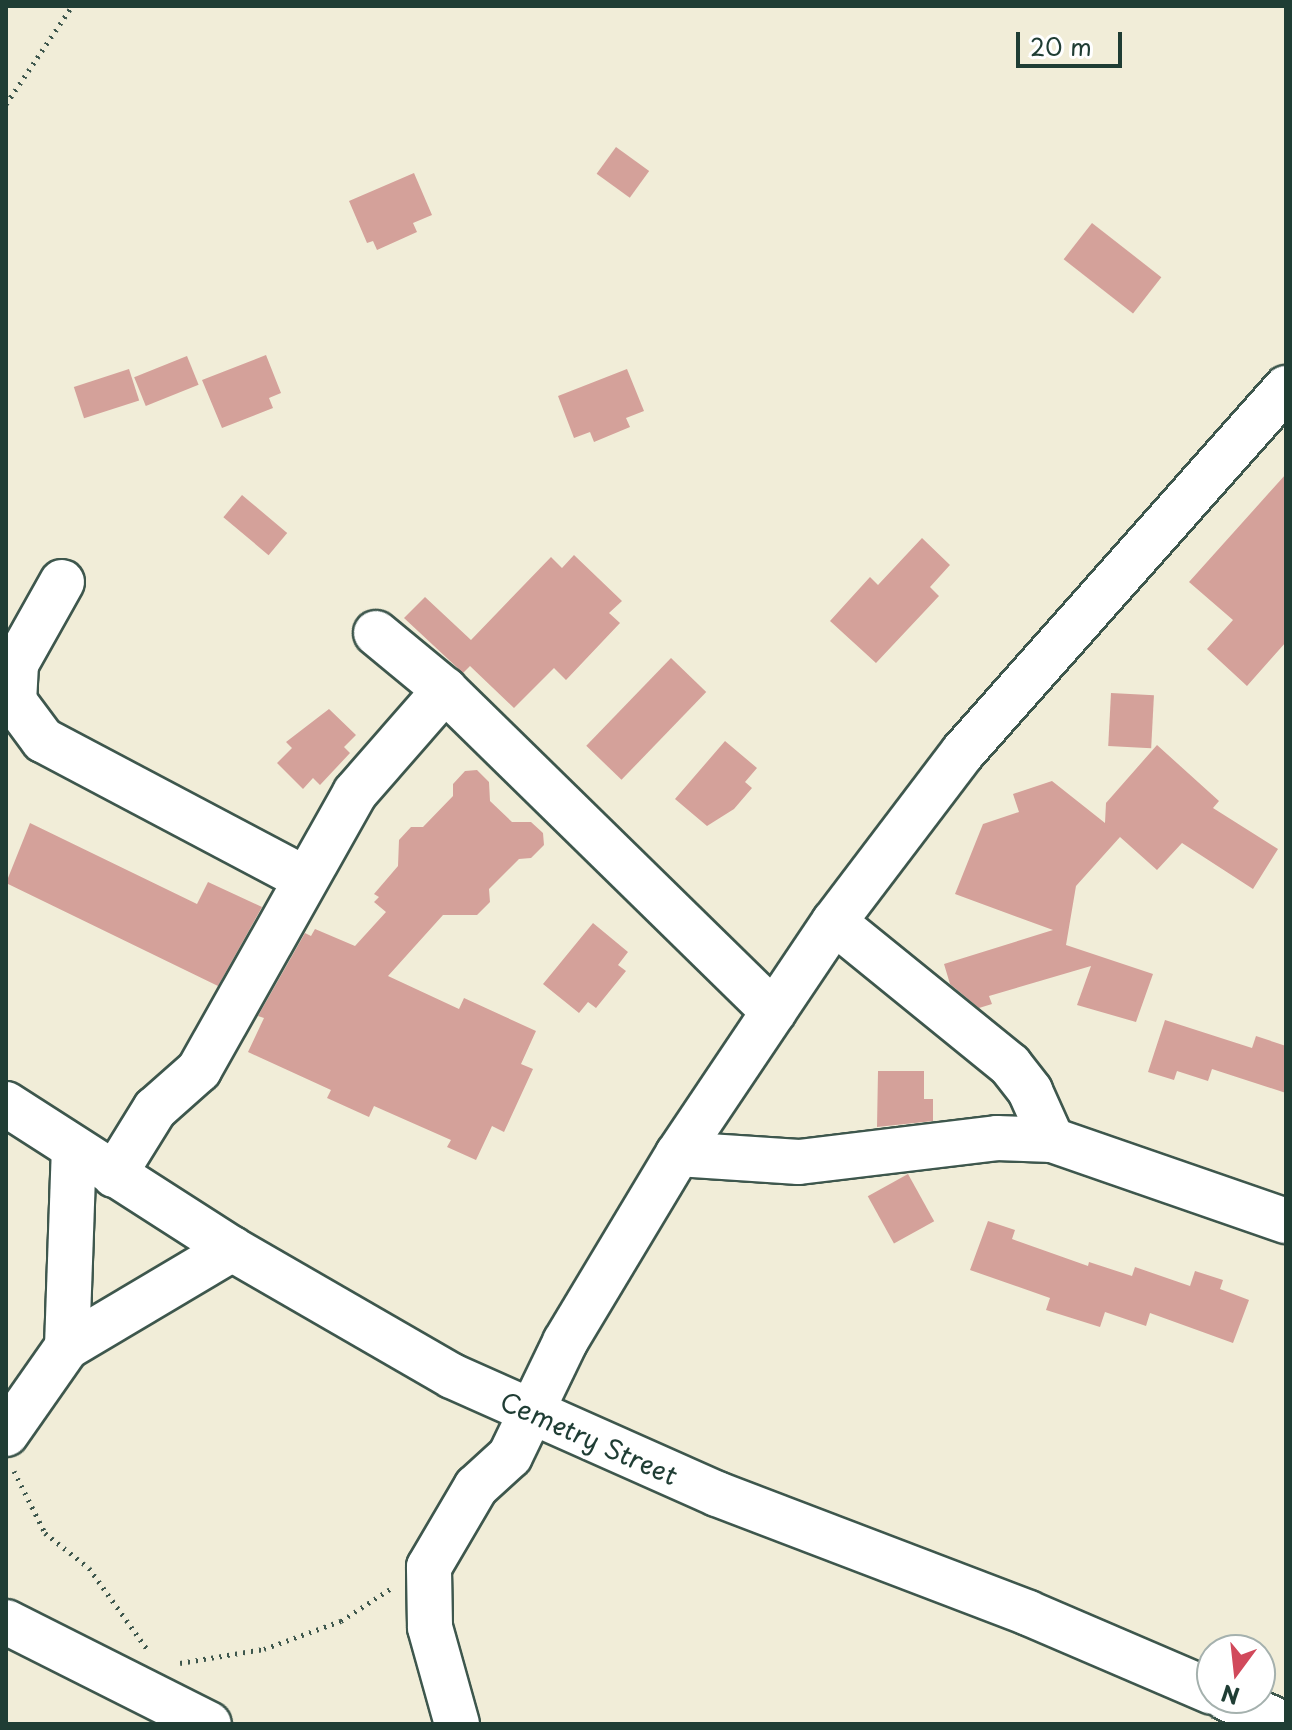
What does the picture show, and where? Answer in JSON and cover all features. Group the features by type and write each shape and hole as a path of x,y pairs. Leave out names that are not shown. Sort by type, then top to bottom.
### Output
{"street":[{"path":"457,1724 430,1627 429,1567 476,1487 510,1456 533,1415 565,1342 678,1154 834,922 963,752 1286,388"},
{"path":"62,582 16,664 14,701 43,740 305,879"},
{"path":"376,633 445,690 774,1012"},
{"path":"114,1175 155,1109 199,1070 355,793 445,690"},
{"path":"834,922 1010,1065 1030,1091 1052,1140"},
{"name":"Cemetry Street","path":"6,1104 232,1249 386,1340 533,1415 1196,1685"},
{"path":"678,1154 799,1162 997,1138 1052,1140 1286,1221"},
{"path":"67,1347 74,1150"},
{"path":"6,1434 67,1347 232,1249"},
{"path":"6,1622 137,1672 209,1724"},
{"path":"1262,1714 1284,1724"}],"path":[{"path":"6,104 72,6"},
{"path":"6,1456 45,1533 89,1568 137,1672 221,1660 264,1649 341,1621 429,1567"}],"building":[{"path":"616,147 649,171 630,198 597,174"},
{"path":"414,173 432,215 413,223 417,232 377,250 373,241 367,243 349,201"},
{"path":"1092,223 1161,277 1133,313 1064,259"},
{"path":"266,355 281,393 269,398 273,408 222,428 202,380"},
{"path":"187,356 199,385 146,406 134,377"},
{"path":"129,369 139,400 84,418 74,387"},
{"path":"627,369 644,411 626,418 630,427 594,442 590,432 574,438 558,396"},
{"path":"1286,474 1286,642 1247,686 1207,649 1233,620 1189,582"},
{"path":"242,495 287,533 269,555 223,517"},
{"path":"922,538 950,565 930,587 939,596 876,663 830,621 870,577 878,585"},
{"path":"574,555 622,601 609,613 620,623 566,680 554,668 514,708 470,666 463,673 404,618 425,597 471,640 551,557 562,568"},
{"path":"671,658 706,692 621,780 586,746"},
{"path":"1111,693 1154,695 1151,748 1108,746"},
{"path":"329,709 356,735 344,747 350,753 320,785 313,778 303,789 277,763 292,748 286,742"},
{"path":"725,741 757,768 745,782 752,788 734,809 707,826 675,799"},
{"path":"1157,745 1219,801 1213,808 1278,849 1253,889 1182,843 1157,870 1120,837 1076,886 1066,945 1153,974 1136,1022 1077,1005 1091,966 989,996 992,1004 979,1008 950,984 944,964 1053,930 955,894 983,824 1019,812 1013,794 1052,781 1105,823 1106,803"},
{"path":"477,770 489,782 490,801 512,822 531,822 543,833 544,845 531,858 519,859 489,889 490,902 477,915 443,915 388,976 459,1009 464,998 536,1031 521,1064 533,1069 504,1132 492,1126 476,1160 447,1147 451,1140 374,1106 369,1117 327,1098 331,1090 248,1052 264,1018 258,1016 305,933 311,936 315,929 355,946 386,912 374,902 379,897 374,894 398,866 399,840 411,827 423,827 453,796 453,784 465,771"},
{"path":"30,823 197,904 208,882 262,907 218,986 6,883"},
{"path":"593,923 628,952 618,965 626,971 596,1008 588,1002 579,1013 543,984"},
{"path":"1165,1020 1252,1048 1256,1036 1286,1046 1286,1093 1212,1069 1208,1081 1177,1071 1174,1080 1148,1072"},
{"path":"878,1071 924,1071 924,1099 933,1099 933,1121 877,1127"},
{"path":"908,1174 934,1221 894,1244 868,1196"},
{"path":"988,1221 1015,1230 1012,1239 1088,1266 1089,1262 1132,1276 1135,1267 1190,1286 1195,1271 1223,1280 1220,1289 1249,1300 1233,1343 1150,1313 1146,1326 1105,1312 1100,1327 1046,1310 1050,1298 970,1270"}]}
